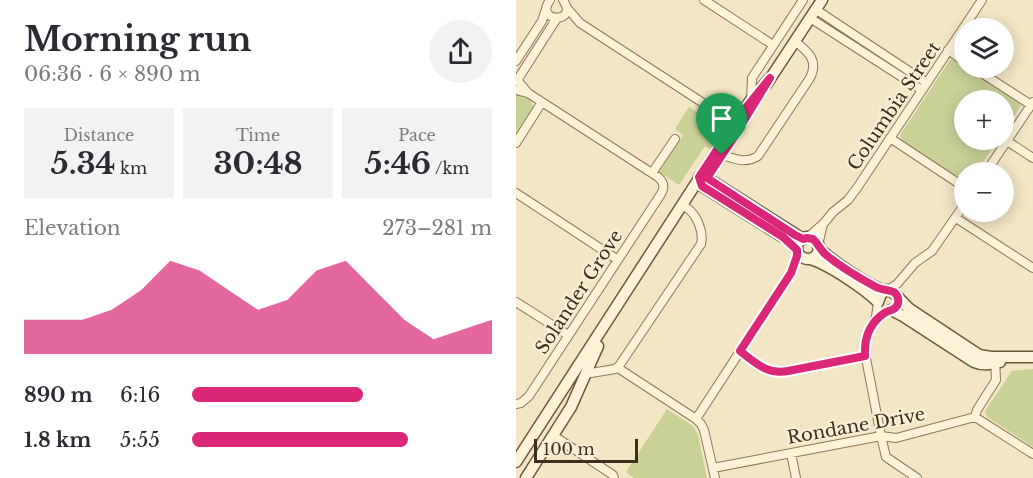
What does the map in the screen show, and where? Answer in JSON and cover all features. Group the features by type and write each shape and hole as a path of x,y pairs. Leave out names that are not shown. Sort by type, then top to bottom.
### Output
{"main road":[{"path":"703,180 816,9"},
{"path":"516,462 642,268 722,155 751,100 770,78"},
{"path":"703,180 805,238 813,239 836,262 877,288 894,292 910,310 979,355 995,360"},
{"path":"703,180 783,237 802,257 825,265 866,292 883,309 890,310 910,321 974,362 984,364 995,360 1033,357"},
{"path":"797,251 798,243 805,238"},
{"path":"809,259 817,253 818,246"},
{"path":"879,303 880,294 886,291"},
{"path":"890,310 897,305 898,298"},
{"path":"527,477 571,407 612,316"}],"street":[{"path":"540,0 548,6 549,15 580,23 738,125"},
{"path":"704,0 773,45"},
{"path":"751,100 752,78 803,0"},
{"name":"Columbia Street","path":"805,238 853,194 982,0"},
{"path":"566,3 565,14 559,18 517,82 528,93 652,173 675,139"},
{"path":"566,3 580,23"},
{"path":"516,61 542,21 548,6"},
{"path":"816,9 924,87"},
{"path":"722,155 746,161 758,156 810,78 813,70 811,56 795,41"},
{"path":"948,50 954,54"},
{"path":"990,78 1032,104 1014,131"},
{"path":"516,143 542,102"},
{"path":"890,138 954,180"},
{"path":"1014,146 1033,158"},
{"name":"Solander Grove","path":"516,404 529,396 663,191 662,180 652,173"},
{"path":"516,193 618,260"},
{"path":"585,374 618,368 702,241 702,232 692,212 684,206"},
{"path":"898,298 903,279 911,267 932,251 954,221"},
{"path":"962,222 1033,268"},
{"name":"Columbia Street","path":"818,246 824,223"},
{"path":"696,419 791,273 797,251"},
{"path":"791,273 809,259"},
{"path":"886,291 903,279"},
{"path":"516,302 568,336"},
{"path":"879,303 866,338 865,356 881,436 886,457 916,478"},
{"path":"873,324 890,310"},
{"path":"740,351 766,370 776,372 865,356"},
{"path":"995,360 995,382 975,417 1033,454"},
{"path":"618,368 696,419 704,430 715,478"},
{"name":"Rondane Drive","path":"713,468 881,436 896,438 975,417"},
{"path":"554,436 613,474 614,478"},
{"path":"792,453 796,478"}],"green space":[{"path":"954,59 954,78 984,78 1003,90 954,90 954,150 991,150 983,162 954,162 954,175 901,140 900,135 950,60"},
{"path":"516,93 529,99 533,107 516,135"},
{"path":"1014,97 1020,101 1021,106 1014,116"},
{"path":"689,107 723,129 710,149 705,146 679,185 659,172 683,135 675,129"},
{"path":"1033,369 1033,447 987,417 985,411 1012,371"},
{"path":"667,409 693,426 698,435 707,478 634,478 626,472"}],"route":[{"path":"722,155 707,178 795,235 803,239 813,239 825,254 877,288 894,292 898,303 873,324 865,343 865,356 788,371 771,372 740,351 791,273 798,252 783,237 702,186 699,177 737,119 743,122 770,78 737,119 733,126 738,131 722,155"}]}
